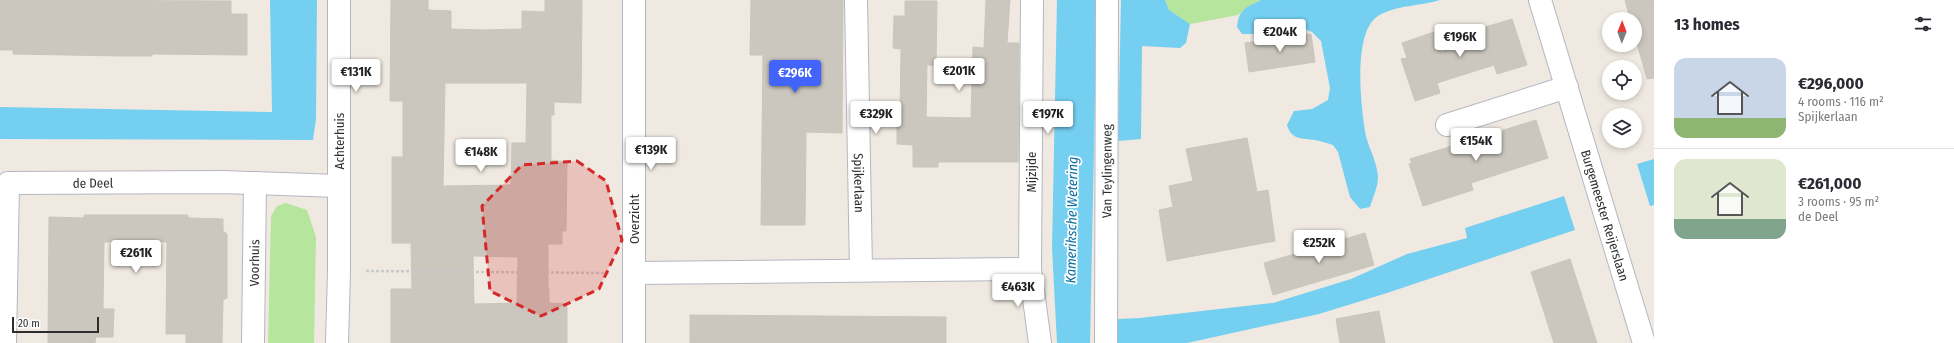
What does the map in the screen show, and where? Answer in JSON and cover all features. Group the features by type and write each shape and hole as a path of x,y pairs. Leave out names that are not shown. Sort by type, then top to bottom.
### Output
{"street":[{"name":"Achterhuis","path":"338,186 339,0"},
{"name":"Overzicht","path":"634,0 634,343"},
{"name":"Spijkerlaan","path":"856,0 861,270"},
{"name":"Mijzijde","path":"1032,0 1030,269 1040,343"},
{"name":"Van Teylingenweg","path":"1106,343 1107,0"},
{"name":"Burgemeester Reijerslaan","path":"1540,0 1644,343"},
{"path":"1447,124 1566,87"},
{"name":"de Deel","path":"6,343 8,183 255,183 338,186"},
{"name":"Voorhuis","path":"253,343 255,183"},
{"path":"338,186 338,343"},
{"path":"634,273 1030,269"}],"path":[{"path":"339,271 634,273"}],"highlighted area":[{"path":"577,161 606,181 622,240 599,289 541,316 490,291 482,206 522,165"}],"green space":[{"path":"1165,0 1261,0 1246,8 1238,15 1190,24 1169,10"},
{"path":"286,203 307,210 316,237 314,343 268,343 271,216 277,206"}],"water":[{"path":"270,0 317,0 316,119 313,140 0,139 0,107 272,112"},
{"name":"Kameriksche Wetering","path":"1057,0 1097,0 1090,343 1057,343 1052,248"},
{"path":"1121,0 1165,0 1169,10 1190,24 1186,43 1180,48 1142,46 1141,139 1118,141"},
{"path":"1261,0 1440,0 1385,12 1378,16 1370,25 1364,38 1360,72 1362,109 1366,136 1375,161 1378,177 1370,207 1360,209 1350,197 1338,152 1333,145 1317,140 1294,136 1289,130 1287,125 1294,111 1312,109 1328,100 1330,88 1321,41 1312,32 1303,28 1242,34 1237,27 1239,16 1247,7"},
{"path":"1654,159 1654,205 1650,206 1637,164"},
{"path":"1564,196 1575,230 1387,293 1319,314 1187,343 1118,343 1118,319 1140,318 1273,303 1351,279 1407,254 1467,238 1465,228"}],"building":[{"path":"0,0 231,1 231,14 247,14 247,55 152,54 152,56 122,56 13,54 13,50 0,50"},
{"path":"391,0 428,0 428,10 451,11 451,29 483,30 522,29 522,11 545,12 545,0 582,0 581,103 554,102 554,115 551,115 551,160 567,162 566,231 562,231 562,244 548,244 548,289 549,303 567,304 567,343 391,343 391,289 412,289 411,243 392,243 392,157 403,157 403,101 390,101","holes":["445,83 527,83 526,143 512,143 511,185 443,186","473,256 518,257 517,303 474,304"]},
{"path":"751,0 843,0 842,133 806,132 805,225 761,225 763,55 750,55"},
{"path":"986,0 1010,0 1007,43 1019,43 1018,162 938,162 938,167 913,167 913,145 897,144 897,117 900,117 901,49 893,48 894,16 905,16 905,1 937,1 936,65 927,65 926,117 971,118 973,47 984,48"},
{"path":"1625,0 1654,0 1654,78 1647,79 1639,52 1642,52 1642,12 1628,12"},
{"path":"1512,19 1527,65 1497,74 1494,65 1437,83 1440,93 1415,101 1401,59 1407,58 1402,43 1434,32 1441,52 1485,38 1482,28"},
{"path":"1311,34 1315,62 1249,72 1245,43"},
{"path":"1536,120 1548,158 1471,183 1473,190 1423,206 1409,164 1412,163 1410,159"},
{"path":"1247,138 1257,192 1268,190 1275,241 1167,261 1159,210 1173,207 1169,186 1193,181 1186,149"},
{"path":"84,215 188,215 188,218 223,219 223,231 227,234 227,298 223,300 222,343 186,343 186,334 166,334 167,242 136,241 104,242 103,309 114,309 113,337 96,337 95,343 48,343 49,217 84,218"},
{"path":"1365,233 1374,265 1273,295 1264,263"},
{"path":"1570,259 1597,343 1554,343 1531,272"},
{"path":"1379,311 1385,343 1340,343 1336,319"},
{"path":"690,315 946,317 946,343 690,343"}]}
